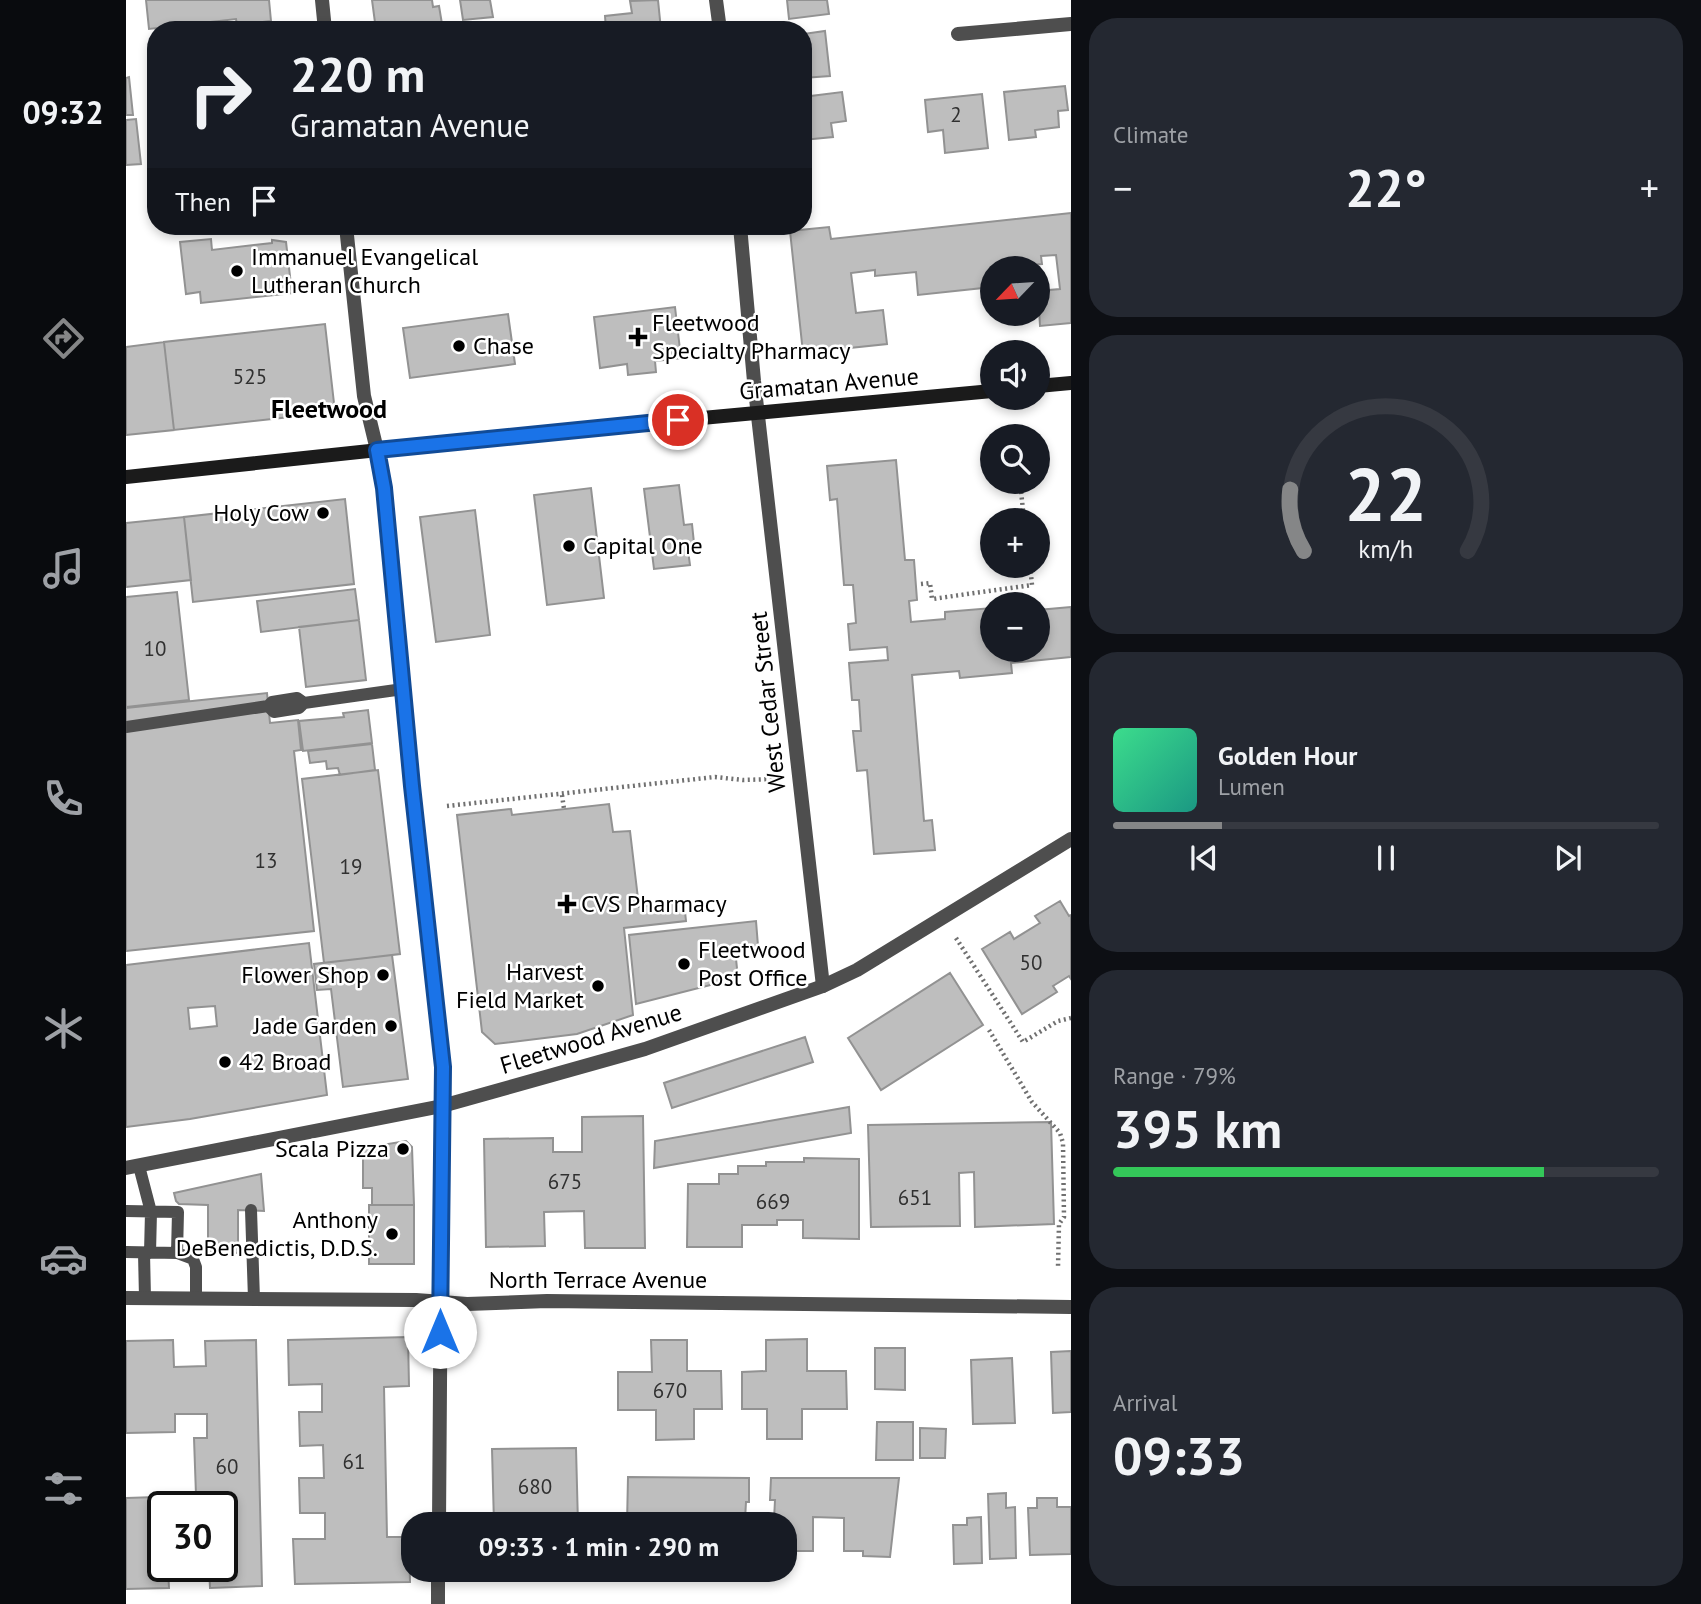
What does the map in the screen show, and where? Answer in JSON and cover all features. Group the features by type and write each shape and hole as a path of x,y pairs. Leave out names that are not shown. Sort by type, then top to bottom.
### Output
{"main road":[{"path":"1050,385 1071,383"},
{"name":"Gramatan Avenue","path":"126,477 980,392"}],"street":[{"path":"322,0 324,21"},
{"path":"716,0 719,21"},
{"path":"958,34 1071,23"},
{"path":"347,235 365,396 384,488 443,1067 439,1512"},
{"name":"West Cedar Street","path":"741,235 758,414 823,986"},
{"name":"Fleetwood Avenue","path":"132,1167 442,1105 645,1049 823,986 857,970 1071,839"},
{"name":"North Terrace Avenue","path":"126,1298 467,1304 547,1301 1071,1307"},
{"path":"438,1582 438,1604"}],"lane":[{"path":"126,727 268,706 274,712 299,708 304,703 403,689"},
{"path":"132,1167 151,1212 145,1298"},
{"path":"251,1210 254,1299"},
{"path":"126,1211 178,1212 177,1253"},
{"path":"126,1252 177,1253 193,1259 196,1267 196,1299"}],"path":[{"path":"921,584 930,583 932,599 1032,585 1031,578"},
{"path":"447,806 715,777 775,779"},
{"path":"562,795 564,809"},
{"path":"956,938 1023,1042 1058,1021 1071,1018"},
{"path":"989,1030 1032,1102 1060,1133 1063,1143 1064,1217 1059,1224 1058,1267"}],"building":[{"path":"146,0 269,0 271,21 236,19 148,21"},
{"path":"372,0 432,0 433,7 439,6 442,21 375,21"},
{"path":"460,0 490,0 493,17 463,20"},
{"path":"658,0 660,21 605,21 605,16 632,13 630,1"},
{"path":"787,0 827,0 829,14 789,19"},
{"path":"825,31 830,76 812,77 812,33"},
{"path":"129,77 133,115 126,115 126,78"},
{"path":"1065,86 1068,110 1058,111 1059,127 1035,130 1036,137 1009,140 1004,92"},
{"path":"842,92 846,121 831,123 833,137 812,139 812,96"},
{"path":"982,94 988,148 945,153 943,130 928,132 925,100"},
{"path":"136,119 141,164 126,165 126,120"},
{"path":"1071,213 1071,323 1050,325 1050,290 1060,289 1056,255 980,256 980,288 918,295 916,272 875,276 875,270 851,273 856,313 883,310 887,344 803,353 790,235 812,235 812,229 829,227 831,239"},
{"name":"Immanuel Evangelical Lutheran Church","path":"211,239 212,250 272,243 272,240 286,242 292,293 201,303 200,292 186,294 180,242"},
{"name":"Fleetwood Specialty Pharmacy","path":"675,307 681,358 655,361 656,372 628,375 627,364 600,368 594,317"},
{"name":"Chase","path":"508,314 515,364 410,378 403,328"},
{"path":"325,324 335,412 174,430 164,342"},
{"path":"164,342 174,430 126,435 126,347"},
{"path":"896,460 905,560 914,560 917,600 909,601 911,622 945,619 945,612 980,609 980,662 1021,662 1011,663 1012,673 960,678 959,671 912,675 924,821 932,820 935,850 874,854 867,770 857,771 853,731 861,731 859,700 852,700 849,663 888,660 887,647 850,650 848,624 856,623 853,585 844,585 837,499 830,500 827,466"},
{"path":"679,485 684,525 692,524 694,543 687,543 690,565 654,569 644,489"},
{"name":"Capital One","path":"591,488 604,598 547,605 534,495"},
{"path":"345,499 354,584 193,602 184,517"},
{"path":"475,510 490,635 436,642 420,517"},
{"path":"184,517 191,580 126,587 126,523"},
{"path":"355,589 359,620 261,632 257,601"},
{"path":"177,592 189,700 126,707 126,597"},
{"path":"1071,607 1071,657 1050,659 1050,609"},
{"path":"359,620 366,680 306,687 299,627"},
{"path":"267,693 270,723 298,720 301,750 294,751 314,931 126,951 126,708"},
{"path":"368,710 372,743 303,751 299,721 344,717 343,713"},
{"path":"372,744 375,770 340,775 338,768 327,769 326,761 310,763 308,751"},
{"path":"378,770 400,954 324,963 302,779"},
{"path":"609,804 613,832 630,831 639,907 684,902 686,921 624,928 633,1015 577,1034 495,1044 482,1032 457,815 511,809 512,815"},
{"path":"1060,901 1069,916 1071,915 1071,979 1069,976 1053,986 1057,992 1022,1014 982,949 1010,932 1014,939 1040,923 1035,916"},
{"name":"Fleetwood Post Office","path":"756,921 758,946 735,949 738,978 636,1004 629,935"},
{"name":"42 Broad","path":"309,943 327,1095 190,1119 126,1127 126,965","holes":["215,1006 217,1026 190,1029 188,1008"]},
{"path":"392,955 408,1079 343,1087 331,989 317,990 314,964"},
{"path":"950,973 983,1025 881,1090 848,1038"},
{"path":"805,1037 813,1062 672,1108 664,1083"},
{"path":"849,1107 851,1133 654,1168 655,1141"},
{"path":"643,1116 645,1248 585,1248 584,1211 544,1212 545,1246 486,1247 484,1139 553,1138 553,1152 582,1152 582,1117"},
{"path":"1051,1122 1054,1224 975,1227 974,1172 959,1173 960,1226 871,1227 868,1125"},
{"path":"406,1141 412,1147 414,1205 372,1205 372,1188 363,1188 363,1148"},
{"path":"804,1158 859,1159 859,1239 803,1238 803,1220 777,1220 777,1225 742,1225 742,1247 687,1247 688,1184 719,1184 719,1174 738,1174 738,1166 766,1166 766,1162 804,1162"},
{"path":"261,1174 264,1211 238,1210 238,1253 208,1252 208,1205 179,1204 174,1193"},
{"name":"Anthony DeBenedictis, D.D.S.","path":"369,1205 414,1205 414,1264 369,1264"},
{"path":"408,1337 409,1386 384,1387 387,1537 401,1537 401,1582 410,1582 295,1584 293,1539 325,1539 325,1513 300,1513 299,1478 324,1478 323,1445 300,1446 299,1412 322,1412 322,1384 289,1385 288,1340"},
{"path":"807,1339 807,1371 846,1371 847,1409 802,1409 802,1439 767,1439 767,1409 742,1409 742,1372 766,1371 766,1340"},
{"path":"173,1340 174,1367 206,1366 205,1341 256,1340 262,1586 210,1588 210,1582 238,1582 238,1491 196,1491 194,1438 207,1438 207,1414 175,1414 175,1432 126,1433 126,1341"},
{"path":"651,1340 687,1340 687,1371 721,1371 722,1409 694,1409 694,1439 656,1440 656,1410 618,1410 618,1372 652,1372"},
{"path":"875,1348 905,1348 905,1390 875,1389"},
{"path":"1071,1351 1071,1412 1053,1413 1051,1352"},
{"path":"1012,1358 1015,1423 973,1424 971,1360"},
{"path":"877,1422 913,1422 913,1460 876,1460"},
{"path":"920,1428 946,1429 945,1458 920,1458"},
{"path":"576,1448 578,1512 494,1512 492,1449"},
{"path":"628,1477 749,1478 749,1502 746,1502 745,1512 627,1512"},
{"path":"771,1478 899,1478 890,1557 863,1556 863,1551 844,1551 844,1518 813,1517 813,1551 797,1551 797,1512 774,1512 775,1500 770,1500"},
{"path":"1006,1493 1006,1508 1015,1507 1016,1558 990,1559 988,1494"},
{"path":"147,1497 147,1582 169,1582 169,1588 126,1589 126,1498"},
{"path":"1037,1498 1057,1498 1057,1507 1071,1507 1071,1554 1030,1555 1028,1508 1037,1508"},
{"path":"981,1517 982,1563 954,1564 953,1525 967,1525 967,1518"}],"place":[{"name":"Immanuel Evangelical Lutheran Church","path":"237,271"},
{"name":"Fleetwood Specialty Pharmacy","path":"638,337"},
{"name":"Chase","path":"459,346"},
{"name":"Holy Cow","path":"323,513"},
{"name":"Capital One","path":"569,546"},
{"name":"CVS Pharmacy","path":"567,904"},
{"name":"Fleetwood Post Office","path":"684,964"},
{"name":"Flower Shop","path":"383,975"},
{"name":"Harvest Field Market","path":"598,986"},
{"name":"Jade Garden","path":"391,1026"},
{"name":"42 Broad","path":"225,1062"},
{"name":"Scala Pizza","path":"403,1149"},
{"name":"Anthony DeBenedictis, D.D.S.","path":"392,1234"}],"district":[{"name":"Fleetwood","path":"329,409"}],"route":[{"path":"440,1332 443,1067 412,786 384,488 377,450 678,420"}]}
